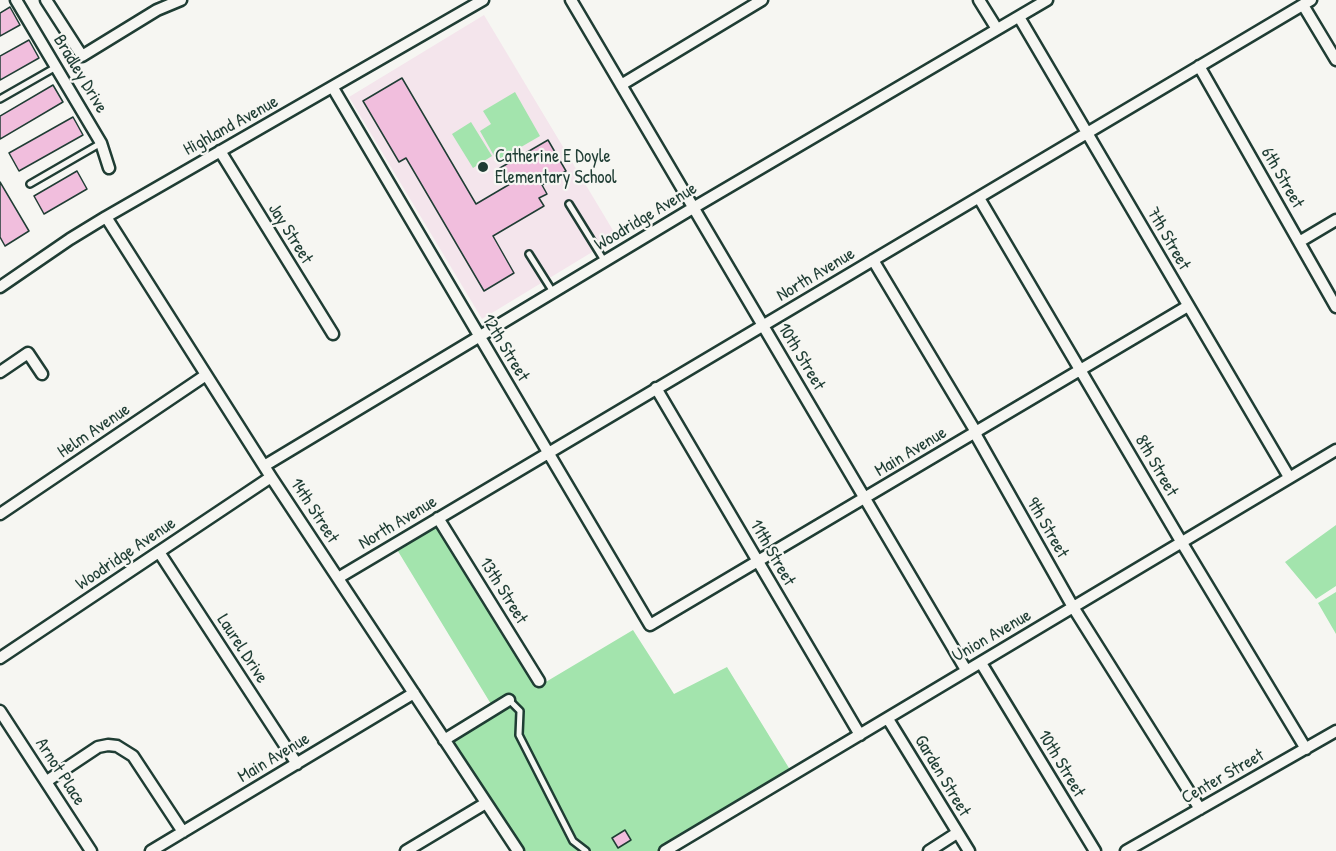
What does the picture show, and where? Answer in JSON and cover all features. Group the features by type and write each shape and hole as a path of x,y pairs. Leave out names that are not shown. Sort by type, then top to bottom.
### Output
{"street":[{"name":"Bradley Drive","path":"16,0 101,142 109,168"},
{"path":"46,0 82,56 157,10 181,0"},
{"name":"Highland Avenue","path":"0,287 106,217 483,0"},
{"name":"10th Street","path":"571,0 966,670"},
{"path":"621,85 762,0"},
{"path":"979,0 997,29"},
{"name":"Woodridge Avenue","path":"264,466 693,208 1047,0"},
{"path":"1307,2 1336,60"},
{"name":"North Avenue","path":"338,578 1307,2"},
{"name":"7th Street","path":"1019,16 1289,477"},
{"name":"6th Street","path":"1199,66 1336,307"},
{"name":"12th Street","path":"333,88 650,625"},
{"name":"Jay Street","path":"220,151 333,334"},
{"name":"8th Street","path":"979,198 1306,749"},
{"name":"14th Street","path":"106,217 271,477 518,851"},
{"path":"1299,242 1336,220"},
{"name":"9th Street","path":"873,260 976,432 977,438 1073,607 1200,809"},
{"name":"Main Avenue","path":"650,625 1188,306"},
{"path":"0,372 28,353 42,374"},
{"name":"Helm Avenue","path":"0,514 206,375"},
{"name":"11th Street","path":"657,388 860,735"},
{"name":"Union Avenue","path":"665,851 1336,450"},
{"name":"Woodridge Avenue","path":"0,658 271,477"},
{"name":"13th Street","path":"438,518 539,681"},
{"name":"Laurel Drive","path":"159,552 297,764"},
{"name":"10th Street","path":"981,663 1095,851"},
{"name":"Main Avenue","path":"151,851 414,693"},
{"path":"444,740 509,700"},
{"name":"Arnot Place","path":"0,711 92,851"},
{"name":"Garden Street","path":"888,719 969,851"},
{"name":"Center Street","path":"1126,851 1336,731"},
{"path":"47,781 98,747 117,746 132,756 183,832"},
{"path":"406,851 486,803"},
{"path":"929,851 957,833"}],"lane":[{"path":"0,99 57,67"},
{"path":"30,184 101,142"},
{"path":"569,204 604,261"},
{"path":"530,254 553,292"},
{"path":"509,700 520,711 519,735 573,841 586,851"}],"shaded area":[{"name":"Catherine E Doyle Elementary School","path":"484,15 617,237 482,319 349,97"}],"green space":[{"path":"515,92 540,136 497,161 480,131 491,124 483,111"},
{"path":"471,122 492,156 473,168 452,134"},
{"path":"439,515 539,686 633,630 674,694 727,667 792,773 658,851 515,851 443,736 494,709 393,543"},
{"path":"1336,525 1336,586 1316,599 1285,562"},
{"path":"1336,592 1336,634 1318,603"}],"building":[{"path":"10,7 20,25 0,36 0,13"},
{"path":"29,40 39,58 0,80 0,56"},
{"path":"402,78 476,204 510,184 500,168 548,140 566,171 542,185 547,194 539,198 544,206 493,236 514,273 484,291 406,158 399,162 363,101"},
{"path":"53,85 63,102 0,139 0,116"},
{"path":"73,117 83,135 19,171 9,153"},
{"path":"77,171 87,189 44,214 34,196"},
{"path":"0,182 29,231 5,246 0,237"},
{"path":"625,830 631,840 618,848 612,838"}],"place":[{"name":"Catherine E Doyle Elementary School","path":"483,167"}]}
